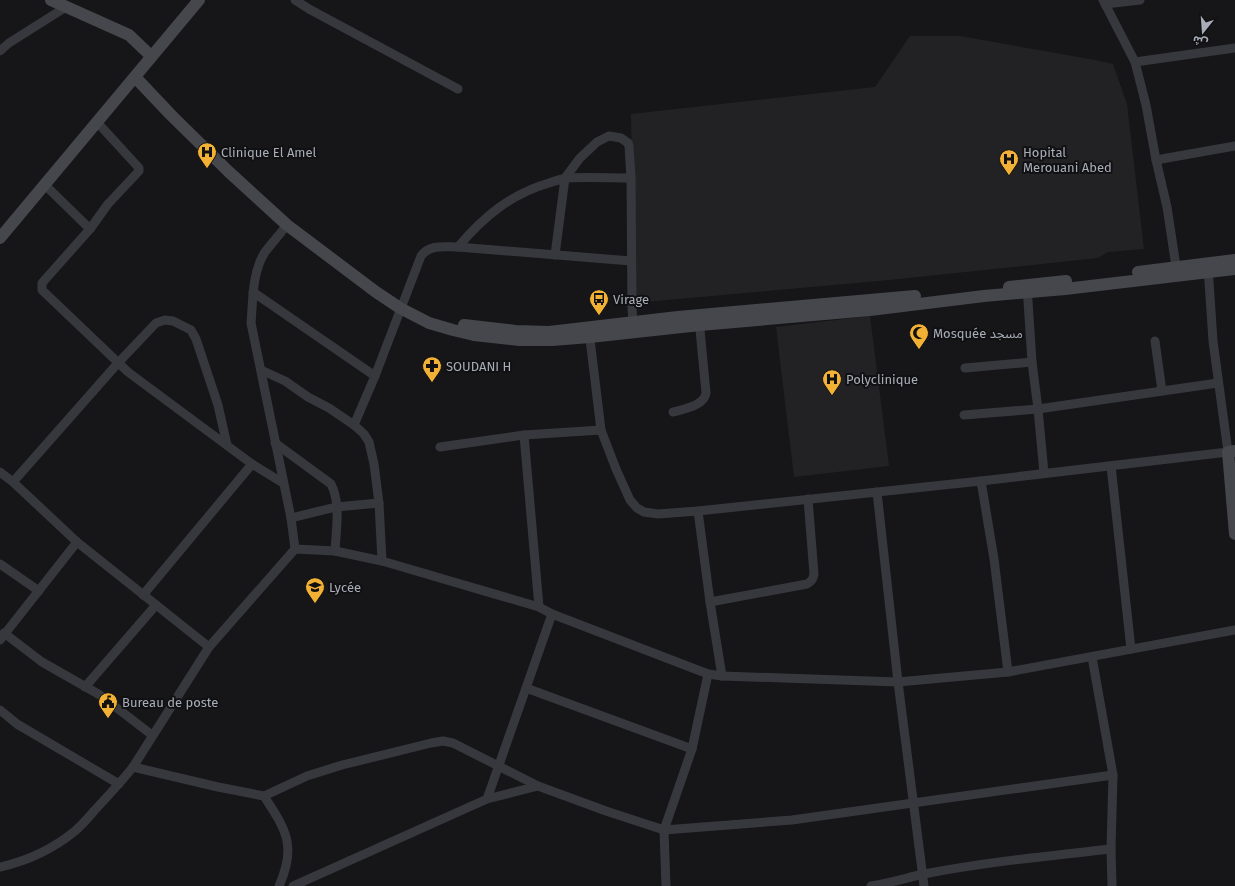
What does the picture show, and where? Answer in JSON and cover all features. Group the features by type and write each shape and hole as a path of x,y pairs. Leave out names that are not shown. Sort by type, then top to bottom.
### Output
{"main road":[{"path":"51,0 129,35 151,56"},
{"path":"0,238 199,0"},
{"path":"135,77 192,136 287,225 376,292 400,308 429,323 453,330 499,338 552,340 634,323 699,320"},
{"path":"1208,268 1235,260"},
{"path":"589,332 699,320 984,296 1027,289 1177,271 1208,268 1235,269"},
{"path":"1231,451 1235,534"}],"street":[{"path":"294,0 309,10 458,89"},
{"path":"1140,0 1104,2 1135,62 1146,105 1156,160 1167,207 1177,271"},
{"path":"0,51 9,43 66,7"},
{"path":"1135,62 1235,48"},
{"path":"98,122 140,169 134,178 108,204 90,229 42,283 41,287 47,295 128,372 252,464 283,483"},
{"path":"555,255 565,178 580,158 597,142 609,136 621,138 628,143 631,178 631,261 632,308 634,323"},
{"path":"1156,160 1235,146"},
{"path":"458,247 473,228 519,194 565,178 631,178"},
{"path":"45,185 90,229"},
{"path":"0,867 15,864 37,855 64,839 76,830 119,784 133,767 209,647 295,549 291,518 251,323 253,292 264,253 287,225"},
{"path":"354,425 375,376 421,256 425,251 436,247 458,247 631,261"},
{"path":"589,332 601,430 630,500 637,508 644,512 658,514 698,511 982,481 1231,451 1218,383 1213,342 1208,268"},
{"path":"1027,289 1032,362 1044,473"},
{"path":"253,292 375,376"},
{"path":"13,482 118,363 156,323 165,320 173,321 191,330 196,339 218,405 227,445"},
{"path":"673,412 693,405 706,398 699,320"},
{"path":"1155,341 1162,391"},
{"path":"965,368 1032,362"},
{"path":"261,370 285,381 308,397 330,408 364,434 369,442 379,503 382,561"},
{"path":"964,415 1038,409 1218,383"},
{"path":"440,446 524,435 601,430"},
{"path":"524,435 539,607"},
{"path":"275,443 331,484 334,490 336,507 335,551"},
{"path":"143,595 252,464"},
{"path":"1111,466 1132,649"},
{"path":"0,472 13,482 77,542 209,647"},
{"path":"982,481 994,559 1008,672"},
{"path":"877,492 898,682 924,886"},
{"path":"710,602 807,584 811,581 814,574 808,499"},
{"path":"291,518 336,507 379,503"},
{"path":"698,511 710,602 722,676"},
{"path":"77,542 2,636 42,662 100,695 152,735"},
{"path":"295,549 335,551 382,561 539,607 552,614 708,674 722,676 898,682 1008,672 1235,630"},
{"path":"0,564 39,591"},
{"path":"85,687 156,605"},
{"path":"487,799 552,614"},
{"path":"1092,657 1113,775 1111,849 1112,886"},
{"path":"666,886 664,830 692,749 708,674"},
{"path":"526,688 692,749"},
{"path":"0,710 17,724 119,784"},
{"path":"133,767 264,796 306,776 342,765 443,741 453,743 538,786 664,830 792,820 1113,775"},
{"path":"293,886 487,799 538,786"},
{"path":"264,796 280,820 285,832 288,847 288,858 285,873 279,886"},
{"path":"870,886 894,882 923,874 1011,860 1111,849"}],"shaded area":[{"path":"910,36 960,36 1113,64 1127,104 1144,249 1108,252 1098,258 889,280 634,303 631,114 875,87"},
{"name":"Polyclinique","path":"870,316 889,466 794,477 776,327"}],"place":[{"name":"Clinique El Amel","path":"207,169"},
{"name":"Hopital Merouani Abed","path":"1009,176"},
{"name":"Virage","path":"599,316"},
{"name":"Mosquée مسجد","path":"919,350"},
{"name":"SOUDANI H","path":"432,383"},
{"name":"Polyclinique","path":"832,396"},
{"name":"Lycée","path":"315,604"},
{"name":"Bureau de poste","path":"108,719"}]}
